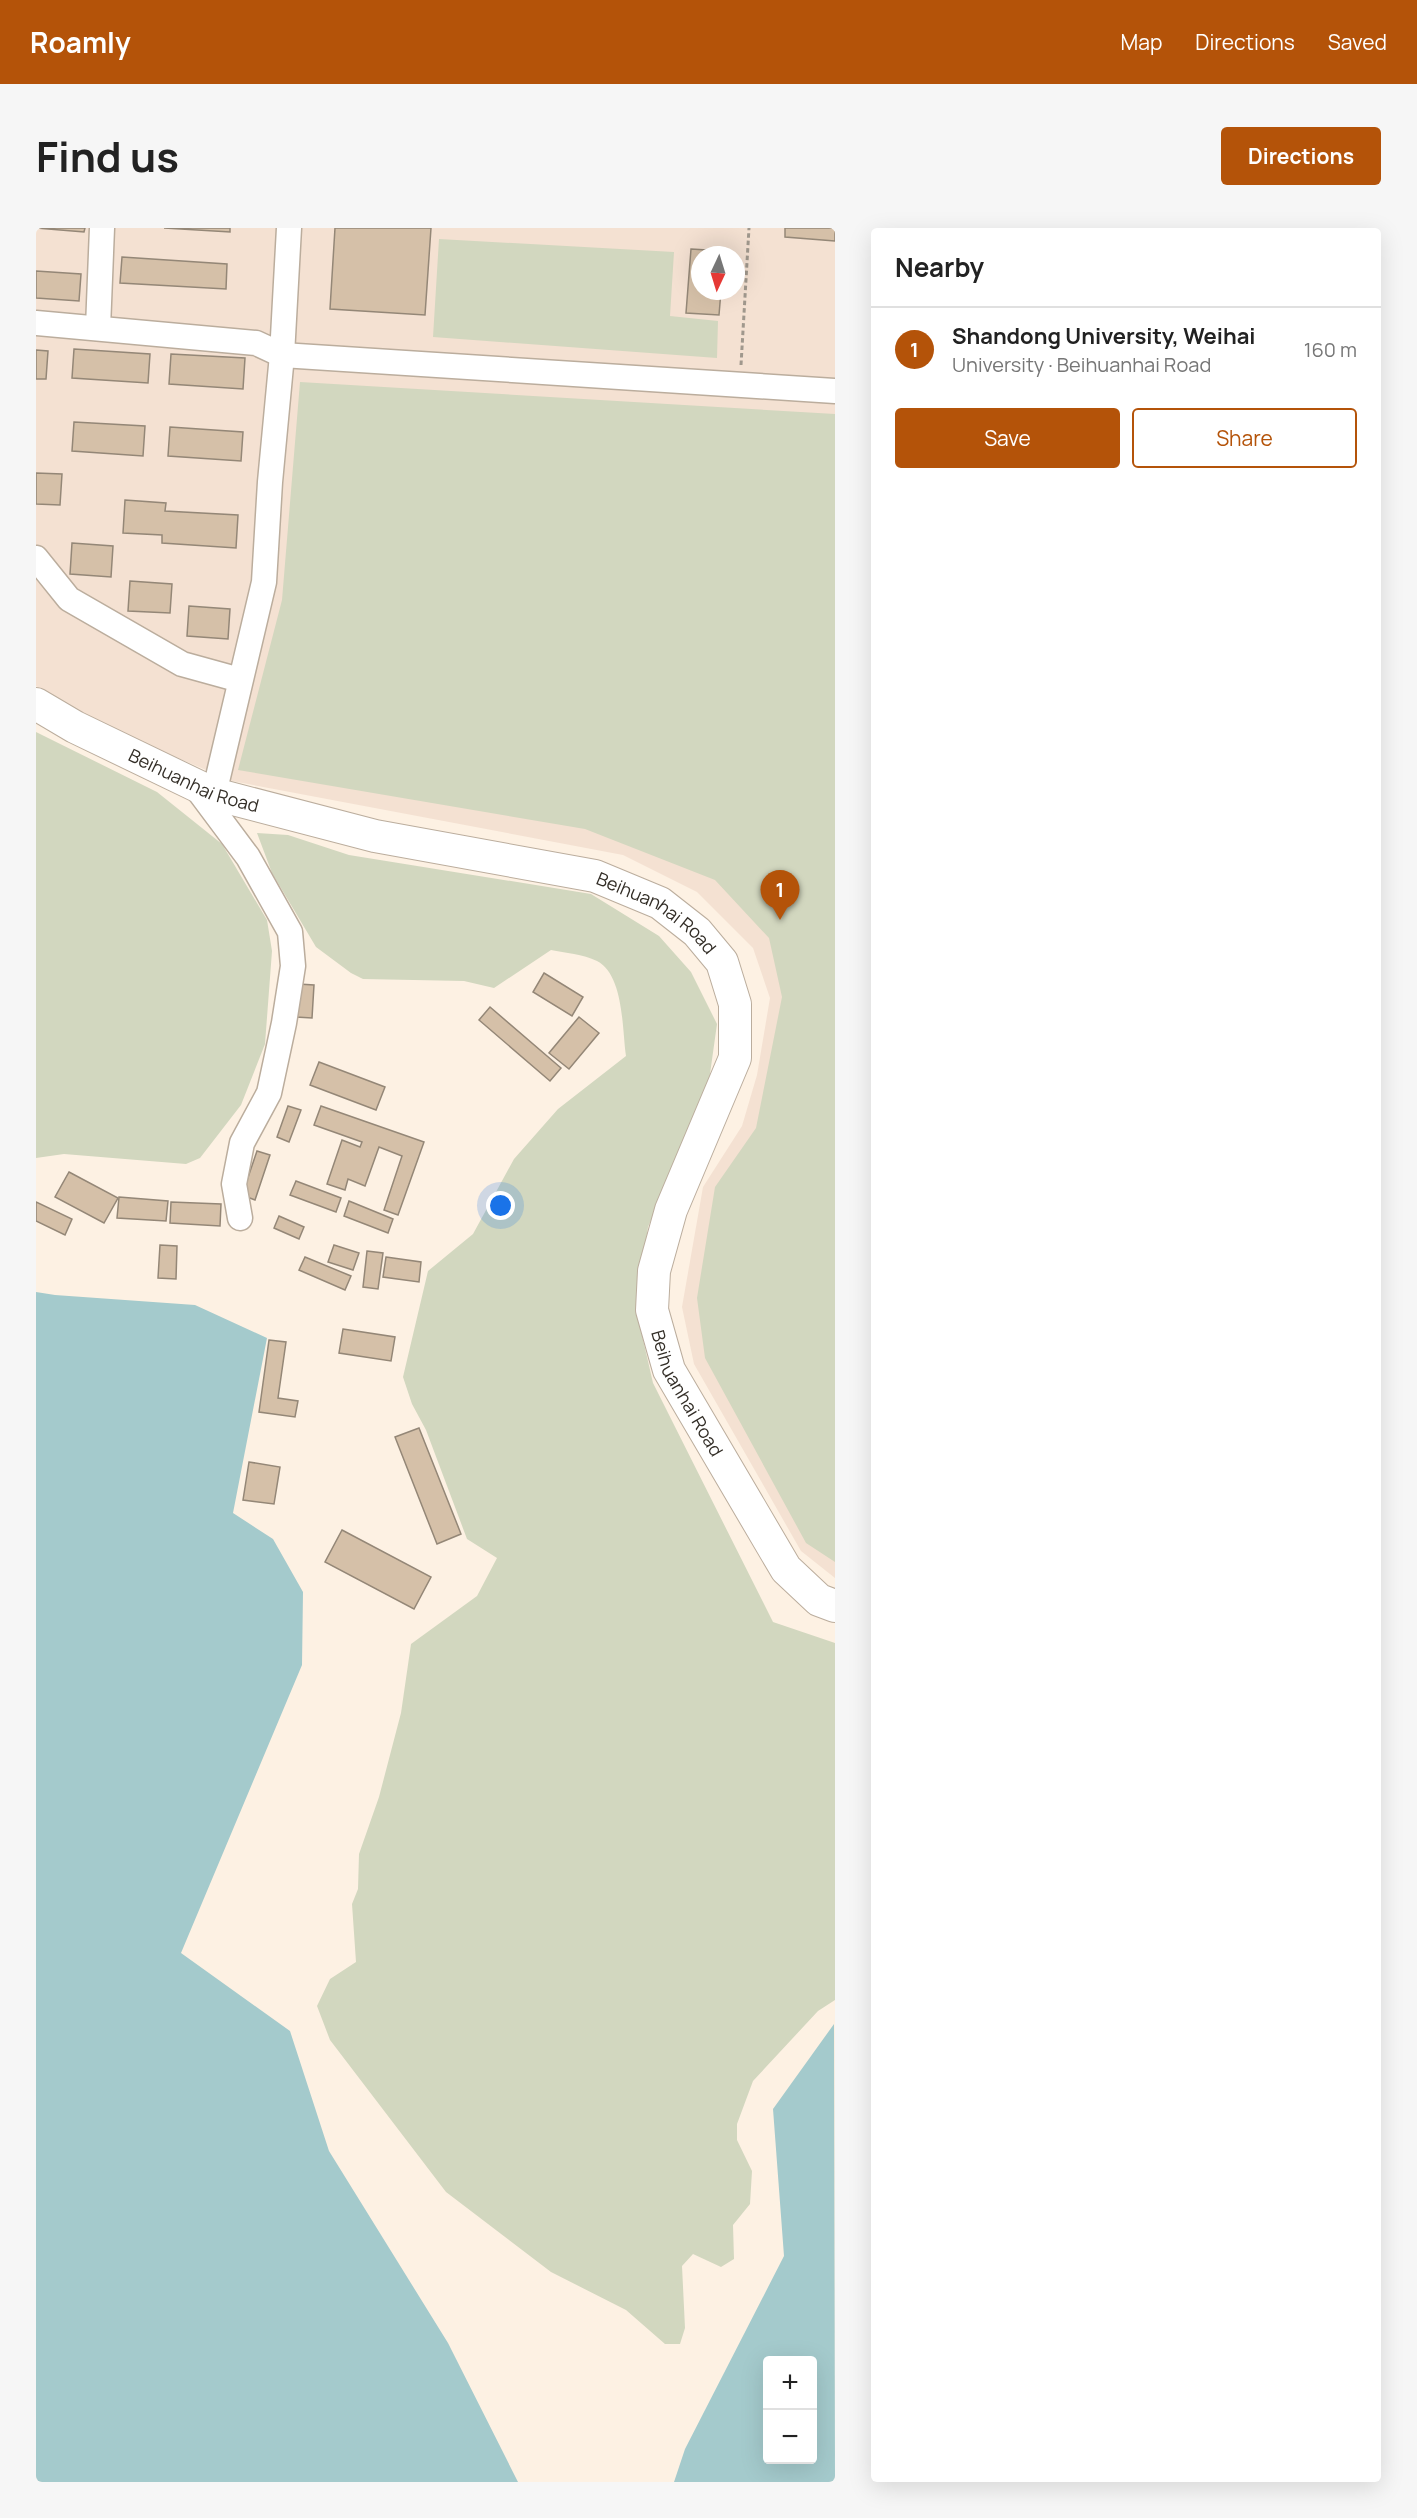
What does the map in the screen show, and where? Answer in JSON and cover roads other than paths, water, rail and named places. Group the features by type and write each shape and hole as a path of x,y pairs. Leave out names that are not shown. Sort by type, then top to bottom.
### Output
{"main road":[{"name":"Beihuanhai Road","path":"36,704 75,727 204,789 375,836 595,876 660,903 697,932 722,962 735,1004 735,1058 671,1210 654,1271 652,1310 669,1370 786,1569 819,1600 835,1606"}],"lane":[{"path":"98,328 102,228"},
{"path":"240,1218 234,1184 242,1143 269,1093 293,966 290,932 248,856 204,789 240,680 264,582 270,482 282,355 289,228"},
{"path":"36,323 256,343 282,355 835,391"},
{"path":"36,558 69,599 182,664 240,680"}],"water":[{"path":"36,1292 195,1305 267,1338 233,1513 273,1539 303,1592 302,1665 181,1953 290,2031 329,2151 448,2343 518,2482 36,2482"},
{"path":"834,2024 835,2482 674,2482 685,2449 784,2256 773,2109"}],"place":[{"name":"Shandong University, Weihai","path":"780,920"}]}
